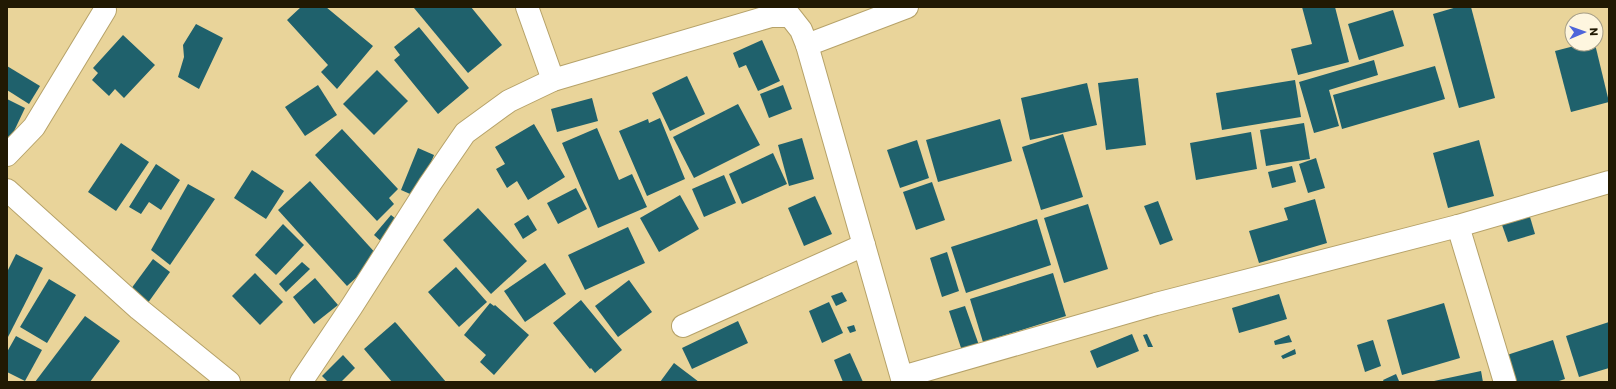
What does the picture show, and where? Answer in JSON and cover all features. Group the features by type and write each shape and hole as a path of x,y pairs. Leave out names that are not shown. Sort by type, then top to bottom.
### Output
{"street":[{"path":"527,7 553,80"},
{"path":"807,45 907,7"},
{"path":"7,155 34,127 105,10"},
{"path":"301,382 465,133 510,101 553,80 771,16 790,16 801,30 807,45 903,380 1156,304 1458,226 1609,182"},
{"path":"7,190 139,309 229,382"},
{"path":"1458,226 1506,382"},
{"path":"683,326 864,245"}],"building":[{"path":"301,7 326,7 373,46 337,89 321,72 328,65 287,20"},
{"path":"471,7 502,45 468,73 414,8"},
{"path":"1302,7 1335,7 1349,62 1298,75 1291,49 1312,44"},
{"path":"1457,7 1471,7 1495,98 1459,108 1433,14"},
{"path":"1393,10 1404,46 1359,60 1348,24"},
{"path":"196,24 223,38 199,89 178,77 184,57 183,45"},
{"path":"419,27 469,88 438,114 394,60 400,55 394,47"},
{"path":"123,35 155,65 124,98 115,89 109,96 92,80 98,73 93,68"},
{"path":"762,40 780,81 758,91 746,65 739,68 733,53"},
{"path":"1564,49 1564,52 1597,52 1609,102 1571,112 1555,51"},
{"path":"1374,60 1378,75 1329,90 1339,126 1314,133 1299,82"},
{"path":"7,66 40,86 29,104 7,90"},
{"path":"1435,66 1445,99 1342,129 1333,95"},
{"path":"377,70 408,101 374,135 343,104"},
{"path":"687,76 705,114 670,131 652,93"},
{"path":"1138,78 1146,145 1106,150 1098,83"},
{"path":"1295,80 1301,117 1222,130 1216,93"},
{"path":"1087,83 1097,125 1030,140 1021,98"},
{"path":"318,85 337,115 305,136 285,107"},
{"path":"783,85 792,109 769,118 760,94"},
{"path":"592,98 598,121 557,132 551,109"},
{"path":"7,99 25,108 7,146"},
{"path":"738,104 760,145 694,178 673,137"},
{"path":"660,118 685,179 647,196 619,131 648,119 649,123"},
{"path":"1000,119 1012,161 938,182 926,140"},
{"path":"1304,123 1310,159 1266,166 1260,130"},
{"path":"534,124 565,177 528,200 517,181 507,188 496,169 505,164 495,147"},
{"path":"597,128 619,180 632,174 647,207 598,228 562,143"},
{"path":"342,129 398,189 389,198 394,204 377,221 315,155"},
{"path":"1251,132 1257,169 1196,180 1190,143"},
{"path":"1063,134 1083,197 1041,210 1022,147"},
{"path":"802,138 814,179 789,186 778,145"},
{"path":"917,140 929,178 900,188 887,150"},
{"path":"1479,140 1494,196 1448,208 1433,153"},
{"path":"121,143 149,162 116,211 88,192"},
{"path":"418,148 434,155 417,197 401,190"},
{"path":"773,153 787,184 742,204 729,174"},
{"path":"1316,158 1325,188 1308,193 1299,164"},
{"path":"156,164 180,180 161,210 149,202 141,214 129,207"},
{"path":"1292,166 1296,182 1272,188 1268,172"},
{"path":"252,170 284,191 266,219 234,198"},
{"path":"724,175 736,203 704,217 692,189"},
{"path":"310,181 379,257 347,286 278,210"},
{"path":"932,182 945,220 916,230 903,192"},
{"path":"188,184 215,199 170,265 151,250"},
{"path":"576,188 587,209 558,224 547,203"},
{"path":"680,195 699,229 659,252 640,218"},
{"path":"815,196 832,234 804,246 788,208"},
{"path":"1315,199 1327,243 1259,263 1249,231 1288,220 1284,208"},
{"path":"1158,201 1173,240 1160,245 1144,206"},
{"path":"1088,204 1108,269 1064,283 1044,218"},
{"path":"478,208 527,261 491,294 443,240"},
{"path":"391,215 401,223 384,244 374,235"},
{"path":"528,215 537,230 523,239 514,224"},
{"path":"1530,217 1535,234 1508,242 1502,225"},
{"path":"1037,219 1051,265 966,293 951,247"},
{"path":"283,224 304,245 276,275 255,255"},
{"path":"628,227 645,263 585,290 568,255"},
{"path":"947,252 959,291 942,297 930,258"},
{"path":"16,254 43,268 7,339 7,272"},
{"path":"153,259 170,272 145,307 128,293"},
{"path":"302,262 310,269 286,292 279,284"},
{"path":"545,263 566,294 525,322 504,291"},
{"path":"456,267 487,302 459,327 428,292"},
{"path":"255,273 283,302 260,325 232,296"},
{"path":"1053,273 1066,316 983,342 970,299"},
{"path":"315,278 338,305 314,324 293,297"},
{"path":"49,279 76,295 47,343 20,327"},
{"path":"629,280 652,312 618,337 595,306"},
{"path":"842,292 847,301 836,306 831,296"},
{"path":"1279,294 1287,319 1239,333 1232,308"},
{"path":"581,300 622,350 595,373 591,368 590,369 553,323"},
{"path":"829,302 843,333 822,343 809,311"},
{"path":"490,303 494,306 495,305 529,335 494,375 480,362 486,355 464,335"},
{"path":"1444,303 1460,358 1402,375 1387,320"},
{"path":"965,306 980,348 963,354 949,311"},
{"path":"85,316 120,341 90,382 35,382"},
{"path":"738,321 748,343 692,369 682,348"},
{"path":"395,322 446,382 392,382 364,349"},
{"path":"1609,322 1609,368 1579,377 1566,336"},
{"path":"854,325 856,331 850,333 847,327"},
{"path":"1132,334 1139,351 1097,368 1090,351"},
{"path":"1147,334 1153,347 1148,347 1143,335"},
{"path":"1289,335 1292,342 1275,345 1274,341"},
{"path":"16,336 42,350 25,381 7,372 7,352"},
{"path":"1373,340 1381,366 1365,372 1357,345"},
{"path":"1553,340 1565,379 1556,382 1515,382 1507,355"},
{"path":"1295,349 1296,354 1283,359 1281,356"},
{"path":"850,353 863,382 843,382 834,360"},
{"path":"343,355 355,368 341,382 328,382 322,376"},
{"path":"674,363 699,382 660,382"},
{"path":"1481,371 1483,382 1434,382 1434,381"},
{"path":"1396,374 1399,381 1384,382 1383,380"}]}
